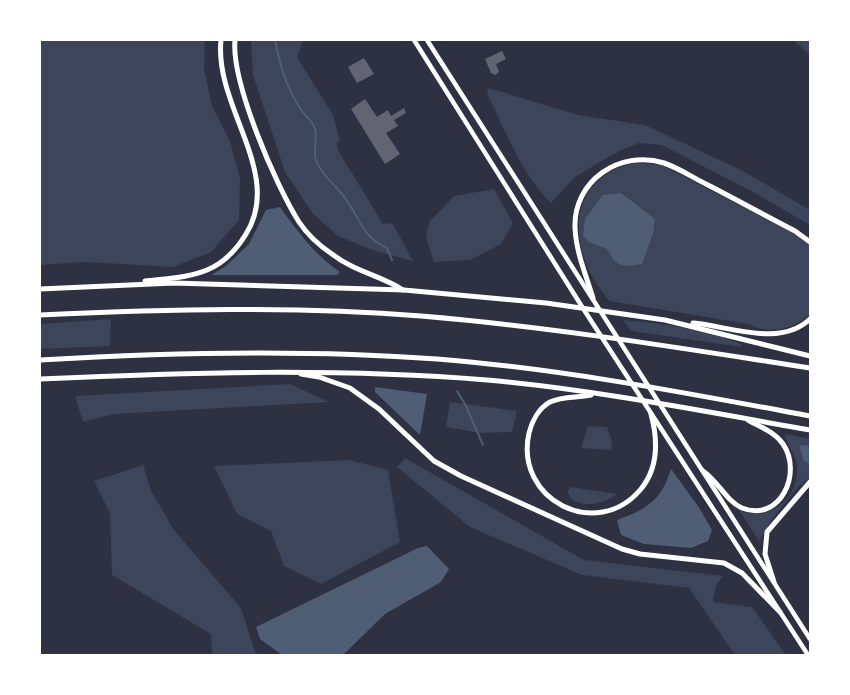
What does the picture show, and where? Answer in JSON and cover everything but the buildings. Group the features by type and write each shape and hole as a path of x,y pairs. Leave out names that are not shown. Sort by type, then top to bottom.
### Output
{"highway":[{"path":"112,285 202,274 214,268 232,254 250,229 258,205 256,177 253,160 225,86 221,69 221,40"},
{"path":"235,40 239,76 264,153 285,199 300,223 314,239 347,265 366,275 393,283 404,290"},
{"path":"414,40 651,414 808,655"},
{"path":"427,40 810,639"},
{"path":"593,298 576,242 576,212 583,194 594,178 622,162 648,160 672,166 795,231 810,242"},
{"path":"40,290 174,283 404,290 556,304 771,334 791,331 810,319"},
{"path":"40,316 163,310 279,309 419,316 572,331 810,368"},
{"path":"666,320 810,356"},
{"path":"40,360 152,354 328,353 437,359 604,379 810,416"},
{"path":"283,371 319,377 350,388 379,409 434,461 461,476 604,542 640,554 724,563 742,573 780,612"},
{"path":"40,379 191,372 283,371 431,376 616,396 810,430"},
{"path":"596,394 560,398 549,403 535,417 530,429 527,452 531,472 545,494 566,508 596,513 614,509 635,496 645,484 654,466 656,443 651,414"},
{"path":"703,471 713,478 736,504 751,510 765,508 784,494 792,476 790,456 782,442 775,436 743,418"},
{"path":"774,582 765,554 768,532 810,482"}],"shaded area":[{"path":"40,40 205,40 204,68 212,106 230,141 240,178 239,220 211,252 173,267 85,262 40,265"},
{"path":"251,40 303,40 297,57 333,115 340,141 337,142 339,152 383,224 391,223 394,226 413,261 372,250 338,236 313,214 285,172 253,75"},
{"path":"793,40 810,40 810,55"},
{"path":"489,88 578,115 645,125 743,171 810,210 810,225 753,192 662,145 639,143 619,151 575,177 551,203 531,179 514,151 487,93"},
{"path":"634,163 662,165 793,233 810,245 810,314 797,323 773,330 757,328 749,324 609,301 592,277 583,255 579,237 579,220 582,204 589,191 600,179 615,169"},
{"path":"494,189 513,223 501,244 470,260 434,262 426,238 429,222 454,196"},
{"path":"621,193 655,219 653,234 642,264 620,265 614,260 607,249 589,242 583,235 585,219 603,195"},
{"path":"280,207 314,250 340,272 337,275 211,275 226,266 249,244 266,210"},
{"path":"111,319 110,346 40,349 40,324"},
{"path":"623,320 702,331 731,340 742,345 742,347 631,331"},
{"path":"290,384 329,402 114,414 83,422 75,396"},
{"path":"375,387 427,394 420,435 375,392"},
{"path":"450,402 517,411 512,432 481,433 446,427"},
{"path":"588,426 607,427 612,441 611,450 581,448"},
{"path":"785,434 810,439 810,477 797,488 772,519 759,541 739,510 760,514 770,511 786,500 792,491 796,481 797,465"},
{"path":"799,445 810,446 810,464 804,461"},
{"path":"405,458 584,560 723,576 716,585 713,602 752,607 786,655 735,655 689,588 582,575 470,527 397,467"},
{"path":"349,460 388,470 400,542 321,584 284,566 271,531 237,514 214,466"},
{"path":"143,465 151,491 174,530 241,608 256,655 212,655 211,634 112,575 110,513 94,481"},
{"path":"671,469 698,506 712,530 708,541 691,548 644,544 621,535 617,520 637,512 652,502 663,489"},
{"path":"570,487 617,494 603,502 585,504 572,499 567,492"},
{"path":"427,546 449,569 441,582 385,614 343,655 282,655 260,639 256,627 418,548"}],"waterway":[{"path":"275,40 287,84 295,100 314,126 316,135 315,156 318,165 342,194 371,238 387,248 392,260"},
{"path":"457,391 465,404 483,445"}]}
